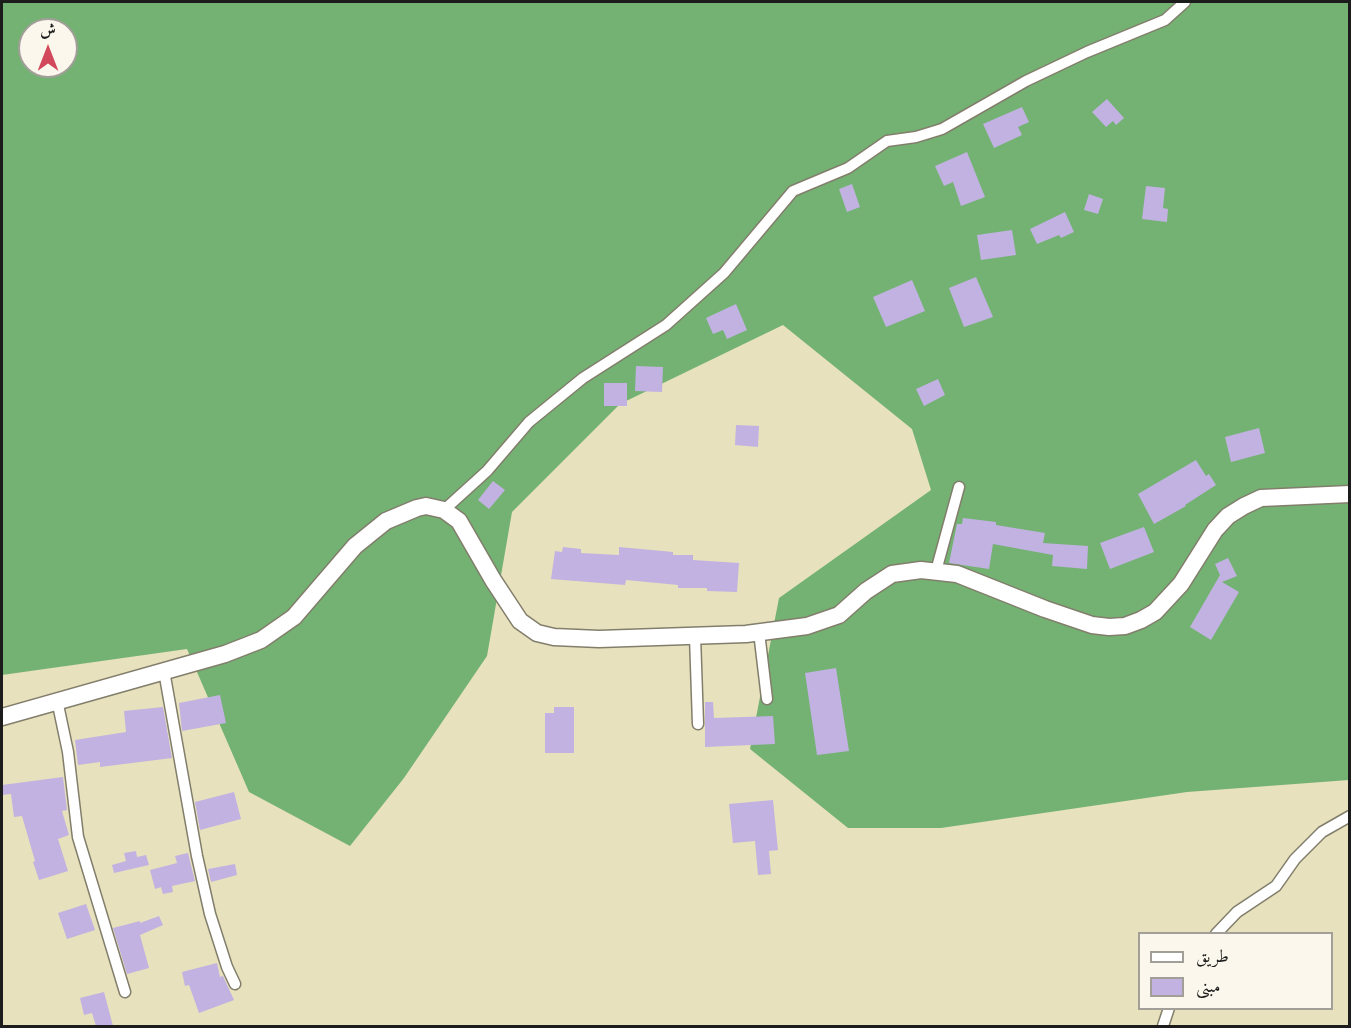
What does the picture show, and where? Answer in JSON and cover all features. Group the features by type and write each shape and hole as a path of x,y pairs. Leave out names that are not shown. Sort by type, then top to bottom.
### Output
{"main road":[{"path":"2,717 225,654 261,640 294,617 355,546 386,521 426,506 444,510 459,521 520,621 537,633 554,637 599,639 759,632 807,626 838,615 892,573 921,570 957,574 1092,625 1125,626 1155,612 1181,584 1215,530 1228,516 1244,506 1262,498 1350,494"}],"street":[{"path":"444,510 487,471 529,422 583,378 666,325 724,273 794,191 848,168 887,141 916,138 942,129 1026,81 1087,52 1166,20 1185,2"},
{"path":"936,571 959,487"},
{"path":"759,632 766,699"},
{"path":"695,636 698,724"},
{"path":"164,671 197,856 210,914 227,967 235,984"},
{"path":"57,700 68,752 78,837 125,992"},
{"path":"1217,932 1237,912 1276,886 1295,860 1322,832 1350,816"},
{"path":"1163,1026 1168,1010"}],"green space":[{"path":"2,2 1349,2 1349,780 1187,792 941,828 848,828 750,749 779,598 931,490 912,429 783,325 620,404 512,512 487,656 404,778 350,846 249,792 187,649 2,675"}],"building":[{"path":"1107,99 1124,118 1116,125 1113,121 1106,127 1092,112"},
{"path":"1022,107 1029,122 1018,127 1022,135 994,148 983,124"},
{"path":"967,152 985,197 961,206 953,182 944,186 935,166"},
{"path":"852,184 860,207 847,212 839,189"},
{"path":"1146,186 1165,188 1163,208 1168,209 1167,222 1142,219"},
{"path":"1089,194 1103,199 1098,214 1084,210"},
{"path":"1065,212 1074,232 1037,244 1030,229"},
{"path":"1012,230 1016,255 981,260 977,235"},
{"path":"976,277 993,317 964,327 949,288"},
{"path":"912,280 925,311 886,327 873,297"},
{"path":"736,304 747,330 727,339 723,330 713,334 706,318"},
{"path":"636,366 663,367 662,392 635,391"},
{"path":"938,379 945,395 924,406 916,389"},
{"path":"604,383 627,383 627,406 604,406"},
{"path":"736,425 759,426 758,447 735,445"},
{"path":"1259,428 1265,453 1231,462 1225,437"},
{"path":"1196,460 1206,476 1209,474 1216,485 1186,506 1154,524 1138,494"},
{"path":"493,481 505,490 489,509 478,500"},
{"path":"963,518 996,522 996,525 1045,533 1043,543 1088,546 1087,569 1052,566 1053,555 993,544 989,569 949,563 957,524 962,524"},
{"path":"1144,527 1154,552 1110,569 1100,543"},
{"path":"563,547 581,549 581,553 619,555 619,547 673,552 673,555 693,555 693,560 739,563 737,592 707,591 707,588 678,588 678,585 626,580 625,585 551,579 555,551 562,552"},
{"path":"1228,558 1237,576 1222,582 1239,592 1211,640 1190,627 1220,575 1215,564"},
{"path":"836,668 849,751 817,755 805,673"},
{"path":"220,695 226,723 182,731 179,703"},
{"path":"705,702 713,702 714,718 773,716 775,744 705,747"},
{"path":"163,707 172,758 100,767 100,762 78,765 75,740 126,732 124,711"},
{"path":"554,707 574,707 574,753 545,753 545,713 554,713"},
{"path":"63,777 67,810 62,811 69,835 58,839 68,871 39,880 22,816 14,817 11,794 2,795 2,785"},
{"path":"234,792 241,819 200,830 195,802"},
{"path":"773,800 778,850 769,851 771,874 758,875 755,841 733,843 729,804"},
{"path":"136,851 137,857 146,855 149,865 114,873 112,865 126,861 124,853"},
{"path":"188,853 195,881 172,886 173,892 163,894 161,887 155,889 150,870 177,863 175,856"},
{"path":"235,864 237,875 211,882 208,869"},
{"path":"86,904 95,930 67,939 58,913"},
{"path":"159,916 163,925 140,935 149,968 127,974 113,928 140,921 140,923"},
{"path":"217,963 220,977 223,976 234,1000 199,1013 189,985 185,986 182,972"},
{"path":"104,992 113,1026 96,1026 92,1013 84,1015 80,998"}]}
